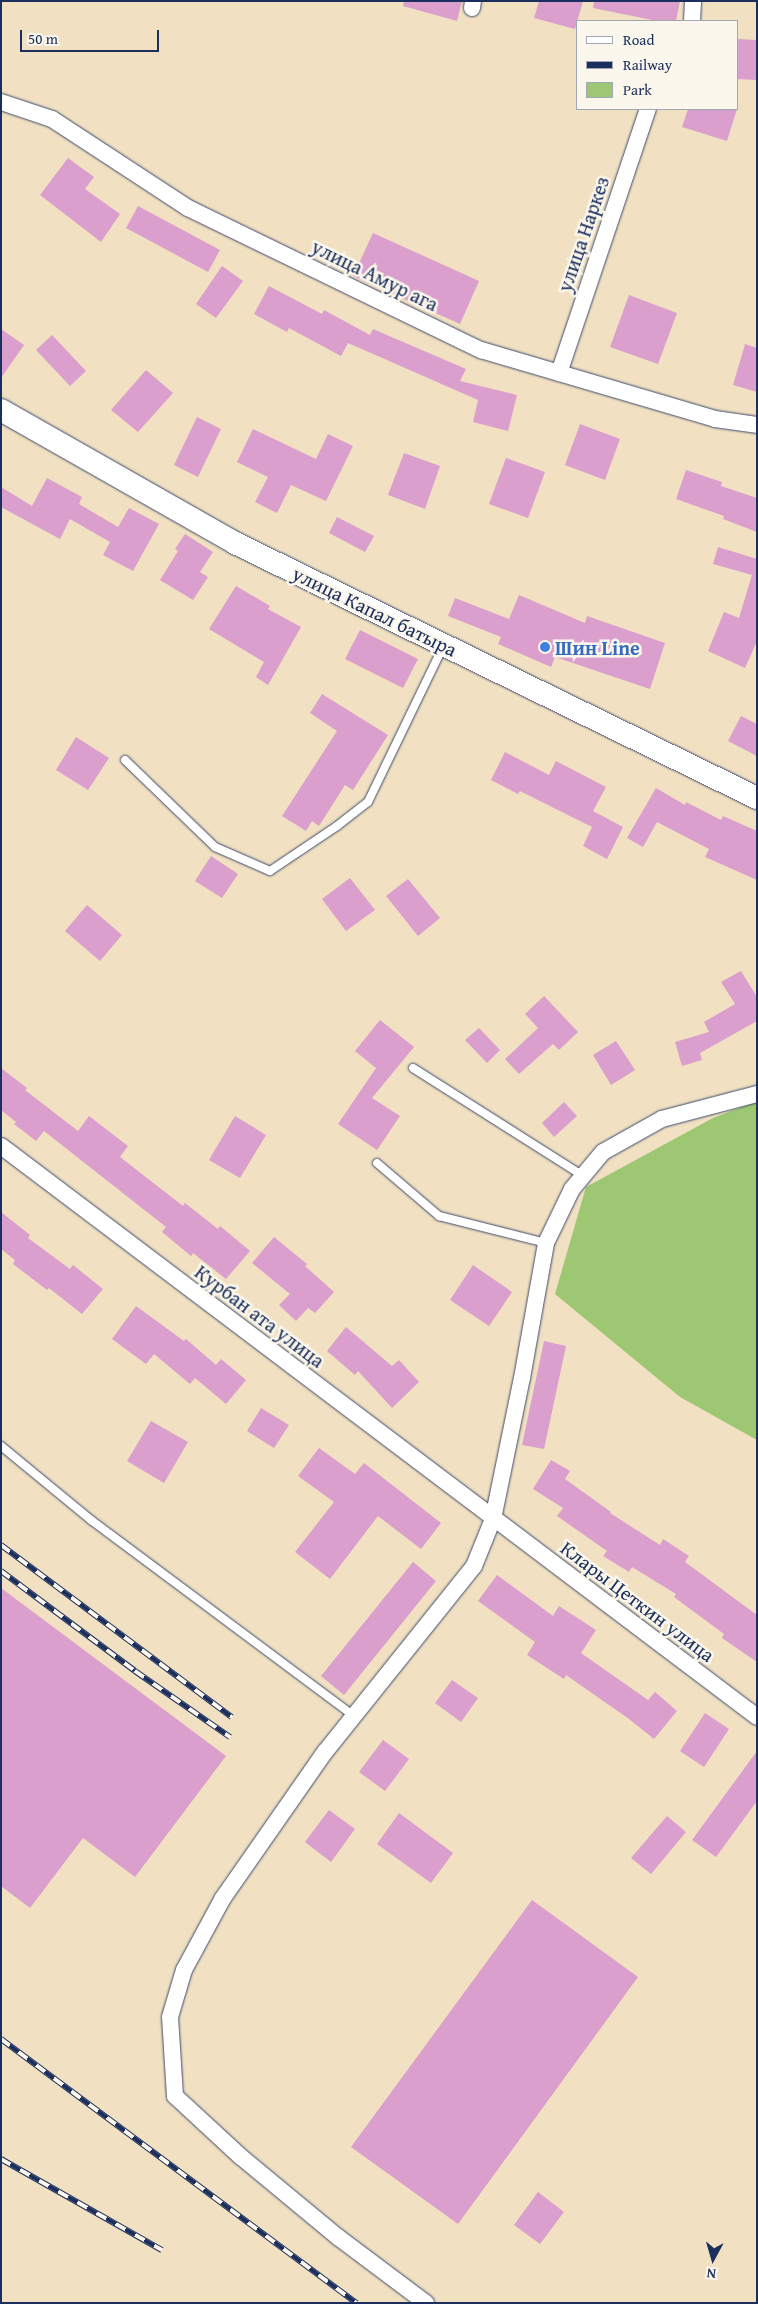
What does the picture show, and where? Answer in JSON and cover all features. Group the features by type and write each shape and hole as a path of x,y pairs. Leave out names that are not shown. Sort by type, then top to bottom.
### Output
{"main road":[{"name":"улица Капал батыра","path":"1,410 236,543 757,798"}],"street":[{"path":"692,20 693,1"},
{"name":"улица Амур ага","path":"1,102 52,119 197,212 481,350 715,419 757,425"},
{"name":"улица Наркез","path":"559,373 648,110"},
{"path":"426,2303 338,2238 241,2157 175,2096 170,2017 184,1970 223,1898 325,1752 474,1566 494,1519 546,1244 572,1189 603,1152 662,1120 757,1094"},
{"name":"Курбан ата улица","path":"1,1146 494,1519"},
{"name":"Клары Цеткин улица","path":"494,1519 757,1717"}],"lane":[{"path":"125,760 215,847 270,871 338,826 368,802 444,645"},
{"path":"413,1068 583,1176"},
{"path":"377,1163 439,1216 546,1244"},
{"path":"1,1446 91,1520 354,1716"}],"green space":[{"path":"757,1101 757,1440 680,1397 555,1294 586,1187 713,1118"}],"building":[{"path":"404,1 462,1 457,21 403,6"},
{"path":"539,1 583,1 576,20 575,29 534,18"},
{"path":"594,1 680,1 676,20 652,20 593,8"},
{"path":"738,39 757,40 757,80 738,79"},
{"path":"688,110 737,110 727,141 682,127"},
{"path":"68,158 94,177 85,189 120,214 101,242 40,195"},
{"path":"138,206 220,250 208,272 126,228"},
{"path":"373,233 479,281 460,324 353,276"},
{"path":"222,266 243,281 216,318 196,304"},
{"path":"269,286 322,314 324,310 370,335 373,329 466,369 460,381 517,395 508,431 473,422 478,400 348,343 341,356 289,328 287,332 254,314"},
{"path":"629,295 677,313 658,364 610,347"},
{"path":"1,329 24,345 1,378"},
{"path":"52,335 86,371 70,386 36,350"},
{"path":"745,344 757,348 757,392 733,385"},
{"path":"146,370 173,393 138,432 111,410"},
{"path":"197,417 221,429 198,477 174,465"},
{"path":"580,424 620,439 605,480 565,465"},
{"path":"253,429 316,459 328,434 353,446 326,501 291,485 277,513 255,502 268,477 237,462"},
{"path":"404,453 440,466 425,509 388,495"},
{"path":"506,458 545,472 528,518 489,504"},
{"path":"686,470 722,482 721,486 757,498 757,532 723,519 724,516 676,499"},
{"path":"47,478 82,497 79,504 118,527 129,508 159,524 133,571 103,555 110,542 70,519 60,539 1,507 1,487 32,506"},
{"path":"337,517 374,536 365,552 329,533"},
{"path":"185,534 213,552 200,572 208,577 193,600 160,580 178,551 175,549"},
{"path":"718,547 757,559 757,641 745,668 708,651 724,612 739,618 752,575 713,564"},
{"path":"236,586 270,606 268,609 301,627 268,685 256,677 264,662 209,629"},
{"path":"519,595 585,623 587,616 665,643 650,689 555,657 551,667 498,644 501,637 448,616 455,598 509,619"},
{"path":"360,630 418,659 403,688 345,659"},
{"path":"322,694 388,735 353,790 345,785 319,826 312,821 306,831 282,816 337,731 310,713"},
{"path":"741,716 757,724 757,756 728,741"},
{"path":"76,737 109,758 88,790 56,770"},
{"path":"505,752 549,775 556,761 606,787 593,811 623,827 607,859 583,846 592,827 520,791 518,794 491,780"},
{"path":"656,788 685,805 686,802 721,820 723,816 757,831 757,880 705,857 709,849 657,822 643,847 627,838"},
{"path":"211,856 238,874 222,898 195,881"},
{"path":"350,878 375,910 346,931 322,899"},
{"path":"408,879 440,918 418,936 386,896"},
{"path":"87,905 122,935 100,961 65,931"},
{"path":"741,971 757,997 757,1021 700,1053 702,1060 682,1066 675,1042 709,1032 704,1022 735,1004 721,982"},
{"path":"544,996 578,1032 559,1050 553,1044 519,1074 505,1059 538,1028 525,1014"},
{"path":"380,1020 414,1047 372,1098 400,1116 377,1150 338,1124 376,1068 355,1051"},
{"path":"479,1028 500,1050 487,1063 465,1040"},
{"path":"616,1041 635,1070 611,1085 593,1055"},
{"path":"1,1068 27,1088 25,1090 78,1131 89,1116 128,1146 120,1157 183,1206 185,1203 218,1229 220,1226 250,1251 226,1279 193,1253 191,1256 162,1232 166,1227 44,1131 36,1141 14,1124 16,1122 1,1110"},
{"path":"564,1102 577,1116 554,1137 542,1123"},
{"path":"235,1116 266,1135 240,1178 209,1160"},
{"path":"1,1212 30,1235 28,1238 70,1269 73,1265 103,1289 82,1314 49,1288 47,1290 13,1264 15,1260 1,1249"},
{"path":"274,1237 307,1264 305,1266 334,1292 315,1313 308,1308 296,1321 279,1305 290,1294 252,1263"},
{"path":"473,1265 512,1292 489,1326 450,1300"},
{"path":"136,1306 184,1341 186,1339 216,1365 221,1359 246,1380 226,1404 195,1378 190,1384 154,1354 146,1364 112,1339"},
{"path":"346,1327 392,1366 399,1360 419,1382 392,1408 358,1371 355,1375 327,1351"},
{"path":"544,1341 566,1346 544,1449 522,1445"},
{"path":"261,1408 289,1425 274,1448 247,1431"},
{"path":"151,1421 188,1442 164,1483 127,1461"},
{"path":"319,1448 355,1474 364,1463 441,1523 421,1549 378,1516 330,1579 295,1552 334,1502 298,1476"},
{"path":"551,1460 570,1471 565,1479 610,1513 660,1545 663,1539 689,1556 685,1562 757,1615 757,1662 722,1638 724,1634 674,1597 676,1594 632,1567 629,1572 603,1556 607,1551 557,1516 563,1508 533,1489"},
{"path":"413,1562 436,1581 344,1695 321,1676"},
{"path":"497,1575 553,1616 559,1606 596,1630 581,1653 648,1700 655,1692 677,1711 654,1739 566,1675 564,1679 527,1655 535,1642 478,1601"},
{"path":"1,1588 226,1756 135,1877 83,1838 30,1908 1,1886"},
{"path":"452,1680 478,1698 461,1722 435,1703"},
{"path":"705,1713 729,1729 704,1767 680,1751"},
{"path":"383,1740 409,1759 385,1791 359,1772"},
{"path":"757,1751 757,1801 716,1857 692,1840"},
{"path":"329,1810 355,1829 331,1862 305,1842"},
{"path":"399,1813 453,1853 431,1883 377,1844"},
{"path":"667,1816 686,1832 651,1874 631,1858"},
{"path":"532,1900 638,1977 458,2224 351,2147"},
{"path":"538,2192 564,2212 540,2244 514,2225"}],"railway":[{"path":"1,1545 232,1717"},
{"path":"1,1571 135,1671 230,1737"},
{"path":"1,2039 357,2303"},
{"path":"1,2159 162,2250"}],"place":[{"name":"Шин Line","path":"545,647"}]}
